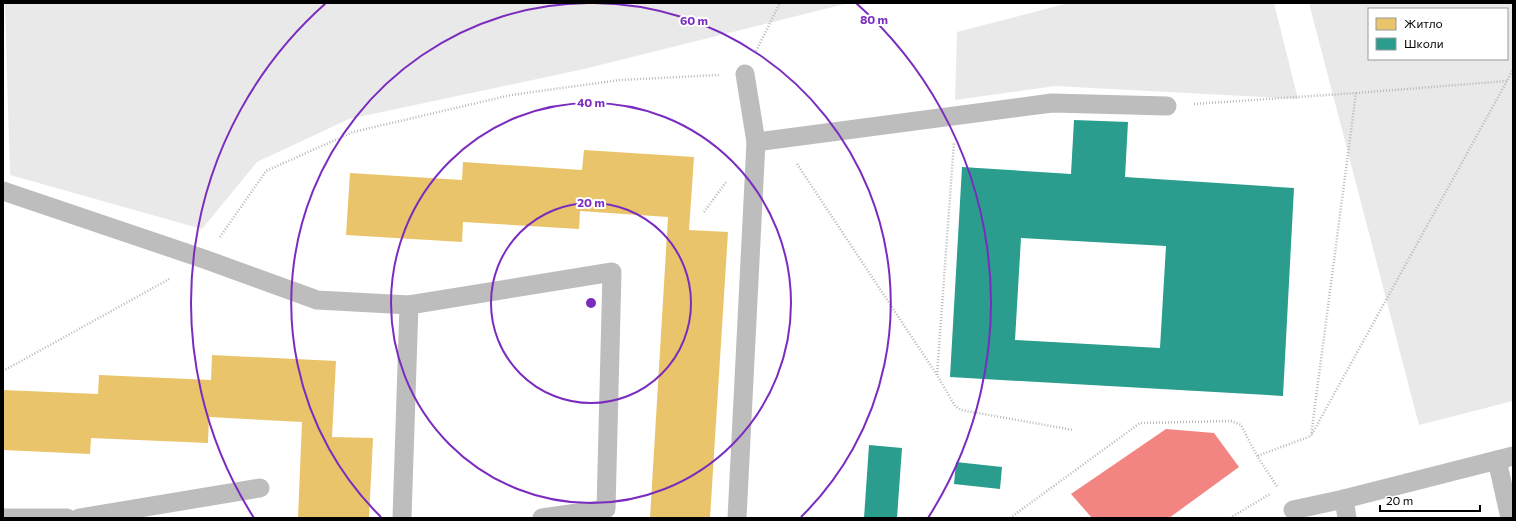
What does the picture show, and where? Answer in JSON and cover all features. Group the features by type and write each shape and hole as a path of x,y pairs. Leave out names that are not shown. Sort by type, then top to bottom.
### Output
{"lane":[{"path":"737,518 756,142 745,74"},
{"path":"756,142 1052,104 1166,106"},
{"path":"3,191 204,259 317,300 409,305 612,272 606,509 542,518"},
{"path":"402,518 409,305"},
{"path":"1293,510 1505,458 1510,518"},
{"path":"78,518 260,488"},
{"path":"1344,498 1347,518"},
{"path":"3,518 67,518"}],"path":[{"path":"3,370 204,259 266,171 354,132 511,95 620,80 745,74 780,3"},
{"path":"1257,456 1311,436 1513,69"},
{"path":"1166,106 1507,81"},
{"path":"1311,436 1356,93"},
{"path":"937,375 955,116"},
{"path":"780,138 937,375 955,406 961,410 1073,430"},
{"path":"1010,518 1140,423 1231,421 1242,425 1257,456 1279,488 1230,518"}],"shaded area":[{"path":"5,3 849,3 584,69 349,119 257,162 202,229 10,175"},
{"path":"1069,3 1274,3 1298,99 1055,86 955,100 957,32"},
{"path":"1309,3 1513,3 1513,401 1419,425"}],"building: Житло":[{"path":"584,150 694,157 689,230 728,232 710,518 650,518 668,217 580,211 579,229 463,222 462,242 346,235 350,173 462,180 463,162 582,170"},
{"path":"212,355 336,361 332,437 373,438 369,518 298,518 302,422 209,417 208,443 91,438 90,454 3,450 3,390 98,394 99,375 211,380"}],"building: Школи":[{"path":"1074,120 1128,122 1125,177 1294,188 1283,396 950,377 962,167 1071,174","holes":["1021,238 1166,246 1160,348 1015,340"]},
{"path":"869,445 902,448 897,518 864,518"},
{"path":"956,462 1002,467 1000,489 954,484"}],"building: Медицина":[{"path":"1166,429 1214,433 1239,467 1169,518 1092,518 1071,494"}]}
